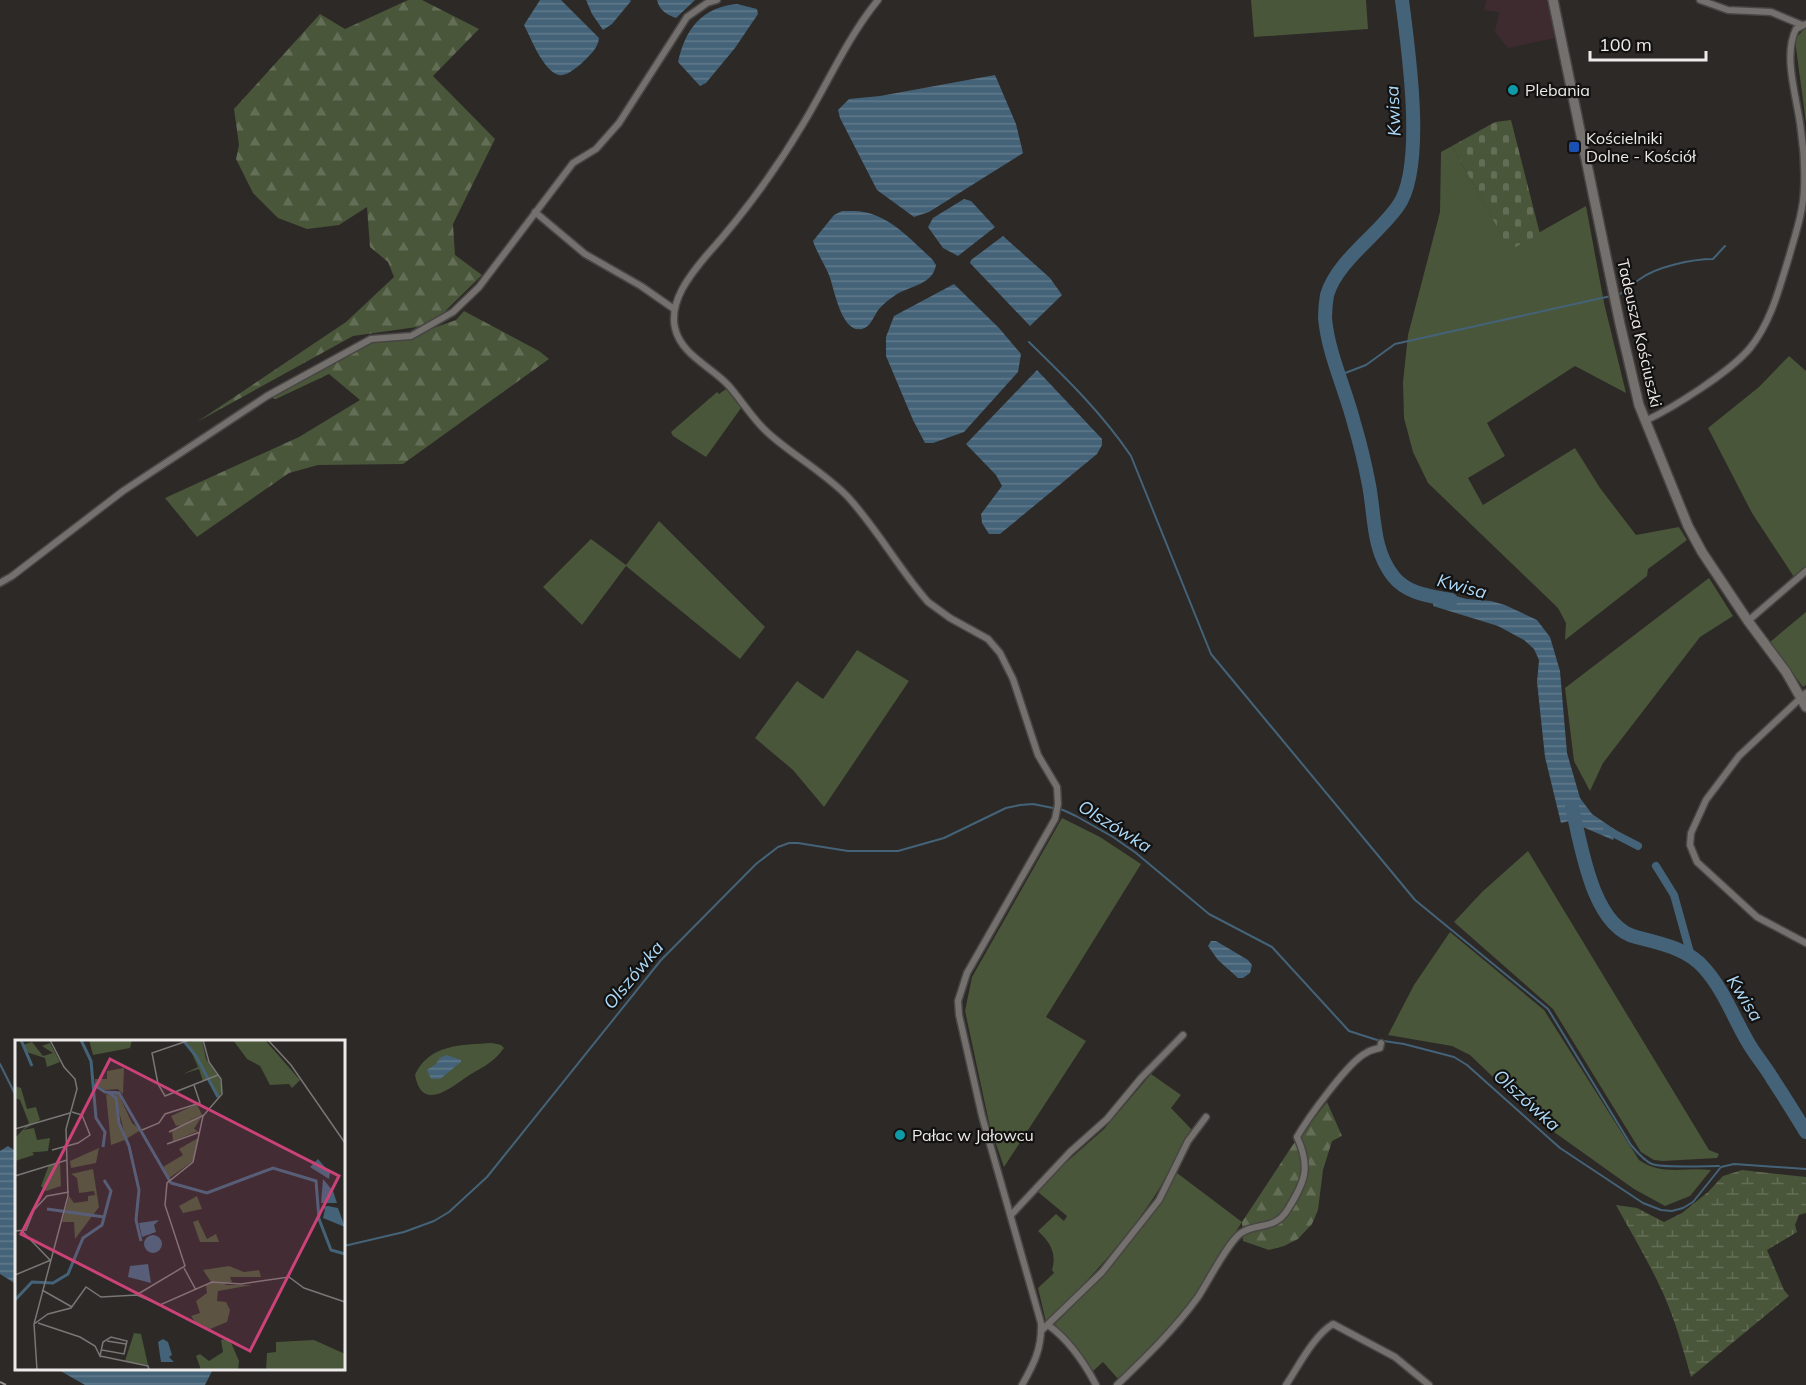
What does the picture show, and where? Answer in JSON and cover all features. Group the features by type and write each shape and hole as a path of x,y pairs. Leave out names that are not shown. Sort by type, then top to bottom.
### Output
{"main road":[{"name":"Tadeusza Kościuszki","path":"1553,0 1633,384 1645,421 1688,526 1713,571 1803,695 1806,707"}],"street":[{"path":"0,583 123,491 267,396 372,339 411,336 453,312 479,287 573,163 596,149 619,123 687,17 707,3 717,0"},
{"path":"878,0 861,23 803,124 739,218 693,271 677,299 674,319 676,333 687,350 722,378 766,431 849,498 928,602 995,645 1013,679 1038,755 1057,787 1058,804 1055,819 967,973 958,1001 959,1015 982,1116 1037,1305 1041,1331 1038,1355 1022,1385"},
{"path":"1700,0 1728,10 1771,12 1804,24"},
{"path":"1645,421 1661,413 1736,362 1749,349 1766,325 1783,279 1799,223 1804,193 1802,135 1790,46 1796,29 1804,24"},
{"path":"535,212 585,254 641,286 674,309"},
{"path":"1748,621 1806,571"},
{"path":"1803,695 1739,756 1719,782 1706,800 1691,833 1690,845 1697,862 1757,917 1806,943"},
{"path":"1011,1215 1070,1152 1107,1119 1141,1078 1183,1035"},
{"path":"1117,1385 1157,1347 1198,1297 1240,1233 1253,1227 1269,1226 1287,1212 1305,1179 1305,1153 1297,1137 1351,1065 1365,1053 1380,1048 1381,1043"},
{"path":"1041,1331 1101,1272 1159,1200 1188,1142 1206,1118"},
{"path":"1286,1385 1318,1336 1325,1328 1333,1324 1395,1358 1429,1385"},
{"path":"1048,1325 1060,1333 1084,1362 1096,1385"}],"shaded area":[{"path":"1486,0 1547,0 1555,38 1508,48 1495,32 1499,12 1484,10"}],"green space":[{"path":"408,0 422,0 479,29 433,76 495,139 453,224 455,255 482,275 431,325 353,336 197,422 346,322 394,277 388,262 370,247 367,207 339,225 307,229 278,218 253,193 236,159 239,145 234,109 320,14 345,29"},
{"path":"1251,0 1366,0 1368,29 1254,37"},
{"path":"1806,27 1806,123 1796,38"},
{"path":"1511,120 1540,234 1510,250 1452,146 1495,122"},
{"path":"1452,146 1510,249 1586,206 1604,303 1626,393 1575,366 1487,423 1505,456 1468,478 1483,505 1575,448 1600,488 1636,535 1679,527 1687,540 1648,569 1647,576 1565,640 1566,623 1558,608 1428,483 1413,452 1404,418 1403,382 1408,335 1440,212 1441,152"},
{"path":"464,311 539,351 549,359 403,464 318,465 289,473 197,537 165,498 299,437 360,400 329,374 276,399 267,396 371,339 411,336 456,320"},
{"path":"1789,356 1806,371 1806,567 1794,577 1752,513 1708,428 1759,387"},
{"path":"726,389 741,408 706,457 673,436 671,432 717,392 719,394"},
{"path":"659,521 765,627 740,659 626,566 582,625 543,587 591,539 626,565"},
{"path":"1709,578 1733,616 1700,637 1603,763 1590,791 1574,761 1565,688"},
{"path":"1806,612 1806,685 1803,687 1770,642"},
{"path":"857,650 909,681 824,807 793,770 755,738 797,681 823,699"},
{"path":"1062,818 1100,837 1141,864 1046,1017 1086,1041 1004,1167 990,1127 965,1011 972,977"},
{"path":"1528,851 1709,1150 1719,1154 1717,1158 1663,1161 1654,1160 1641,1152 1553,1009 1454,922 1482,892"},
{"path":"1450,932 1544,1010 1639,1160 1656,1168 1711,1170 1690,1196 1665,1206 1634,1189 1540,1122 1470,1055 1452,1046 1388,1035 1414,985"},
{"path":"492,1043 504,1048 492,1061 453,1087 430,1095 424,1093 419,1086 415,1075 421,1065 437,1052 458,1046"},
{"path":"1151,1074 1181,1095 1171,1108 1192,1130 1156,1194 1126,1235 1101,1265 1046,1322 1038,1288 1054,1273 1052,1270 1054,1258 1049,1244 1038,1231 1056,1214 1064,1221 1067,1216 1038,1192 1063,1165 1104,1129"},
{"path":"1327,1102 1342,1136 1332,1141 1323,1170 1318,1210 1312,1224 1298,1239 1269,1250 1243,1241 1242,1222 1292,1146"},
{"path":"1742,1170 1806,1177 1806,1213 1799,1215 1795,1225 1797,1232 1767,1250 1784,1290 1789,1296 1691,1377 1678,1332 1661,1289 1616,1205 1637,1208 1664,1222 1682,1213 1708,1192 1723,1176"},
{"path":"1177,1173 1242,1222 1199,1290 1156,1345 1119,1380 1103,1362 1092,1372 1054,1325 1112,1266"}],"water":[{"path":"540,0 561,0 599,38 592,53 579,66 562,75 553,72 543,61 524,25"},
{"path":"586,0 631,1 612,24 603,30"},
{"path":"657,0 695,0 676,18 664,12"},
{"path":"737,4 757,9 758,14 735,48 706,83 700,86 678,62 685,39 705,15 725,6"},
{"path":"995,75 1016,124 1023,153 929,212 914,217 877,190 840,118 838,110 849,99 880,96"},
{"path":"964,199 971,201 995,227 958,256 943,248 928,227 933,218"},
{"path":"842,211 855,211 888,221 915,243 936,265 931,276 921,284 890,299 879,309 868,326 862,329 855,329 844,317 829,275 813,241 834,215"},
{"path":"1003,236 1050,278 1062,295 1030,326 970,263"},
{"path":"954,284 999,328 1021,354 1018,372 964,432 933,443 925,443 886,356 886,337 894,316"},
{"path":"1037,370 1102,439 1102,445 1097,454 1000,534 989,534 982,523 981,514 1002,486 996,475 966,444"},
{"path":"1435,591 1505,605 1537,620 1550,637 1560,671 1567,753 1580,798 1592,814 1617,831 1613,840 1569,821 1561,823 1545,757 1537,682 1539,660 1534,649 1524,640 1498,626 1433,606"},
{"path":"1211,941 1216,941 1248,960 1252,965 1250,973 1243,978 1238,978 1218,960 1208,946"},
{"path":"447,1055 461,1062 440,1079 431,1079 427,1070 438,1060 440,1061 439,1058"},
{"path":"8,1146 15,1150 15,1283 0,1274 0,1151"},
{"path":"59,1370 212,1370 205,1385 85,1385"}],"waterway":[{"name":"Kwisa","path":"1402,0 1413,106 1411,164 1406,188 1390,217 1349,260 1332,283 1327,295 1325,318 1333,357 1362,454 1381,555 1393,576 1405,587 1419,593 1451,600"},
{"path":"1617,295 1640,279 1665,267 1713,259 1725,246"},
{"path":"1340,375 1366,365 1395,344 1611,296"},
{"path":"1029,342 1096,411 1131,456 1211,654 1415,900 1548,1009 1631,1145 1643,1158 1657,1165 1719,1166"},
{"name":"Olszówka","path":"345,1246 404,1232 434,1221 449,1212 487,1177 661,960 756,864 778,847 798,843 848,851 898,851 944,838 1006,808 1033,804 1063,810 1113,837 1136,853 1209,914 1272,947 1349,1031 1377,1040 1404,1044 1454,1057 1467,1065 1560,1148 1643,1203 1661,1210 1672,1211 1683,1208 1693,1202 1721,1167 1734,1164 1806,1169"},
{"name":"Kwisa","path":"1572,807 1591,882 1609,917 1621,930 1636,937 1664,944 1691,956 1705,969 1724,996 1744,1035 1806,1132"},
{"path":"1607,830 1638,846"},
{"path":"1656,866 1674,895 1691,956"},
{"name":"Olszówka","path":"0,1064 15,1094"}],"railway":[{"path":"0,1382 6,1385"}],"place":[{"name":"Plebania","path":"1513,90"},
{"name":"Kościelniki Dolne - Kościół","path":"1574,147"},
{"name":"Pałac w Jałowcu","path":"900,1135"}]}
